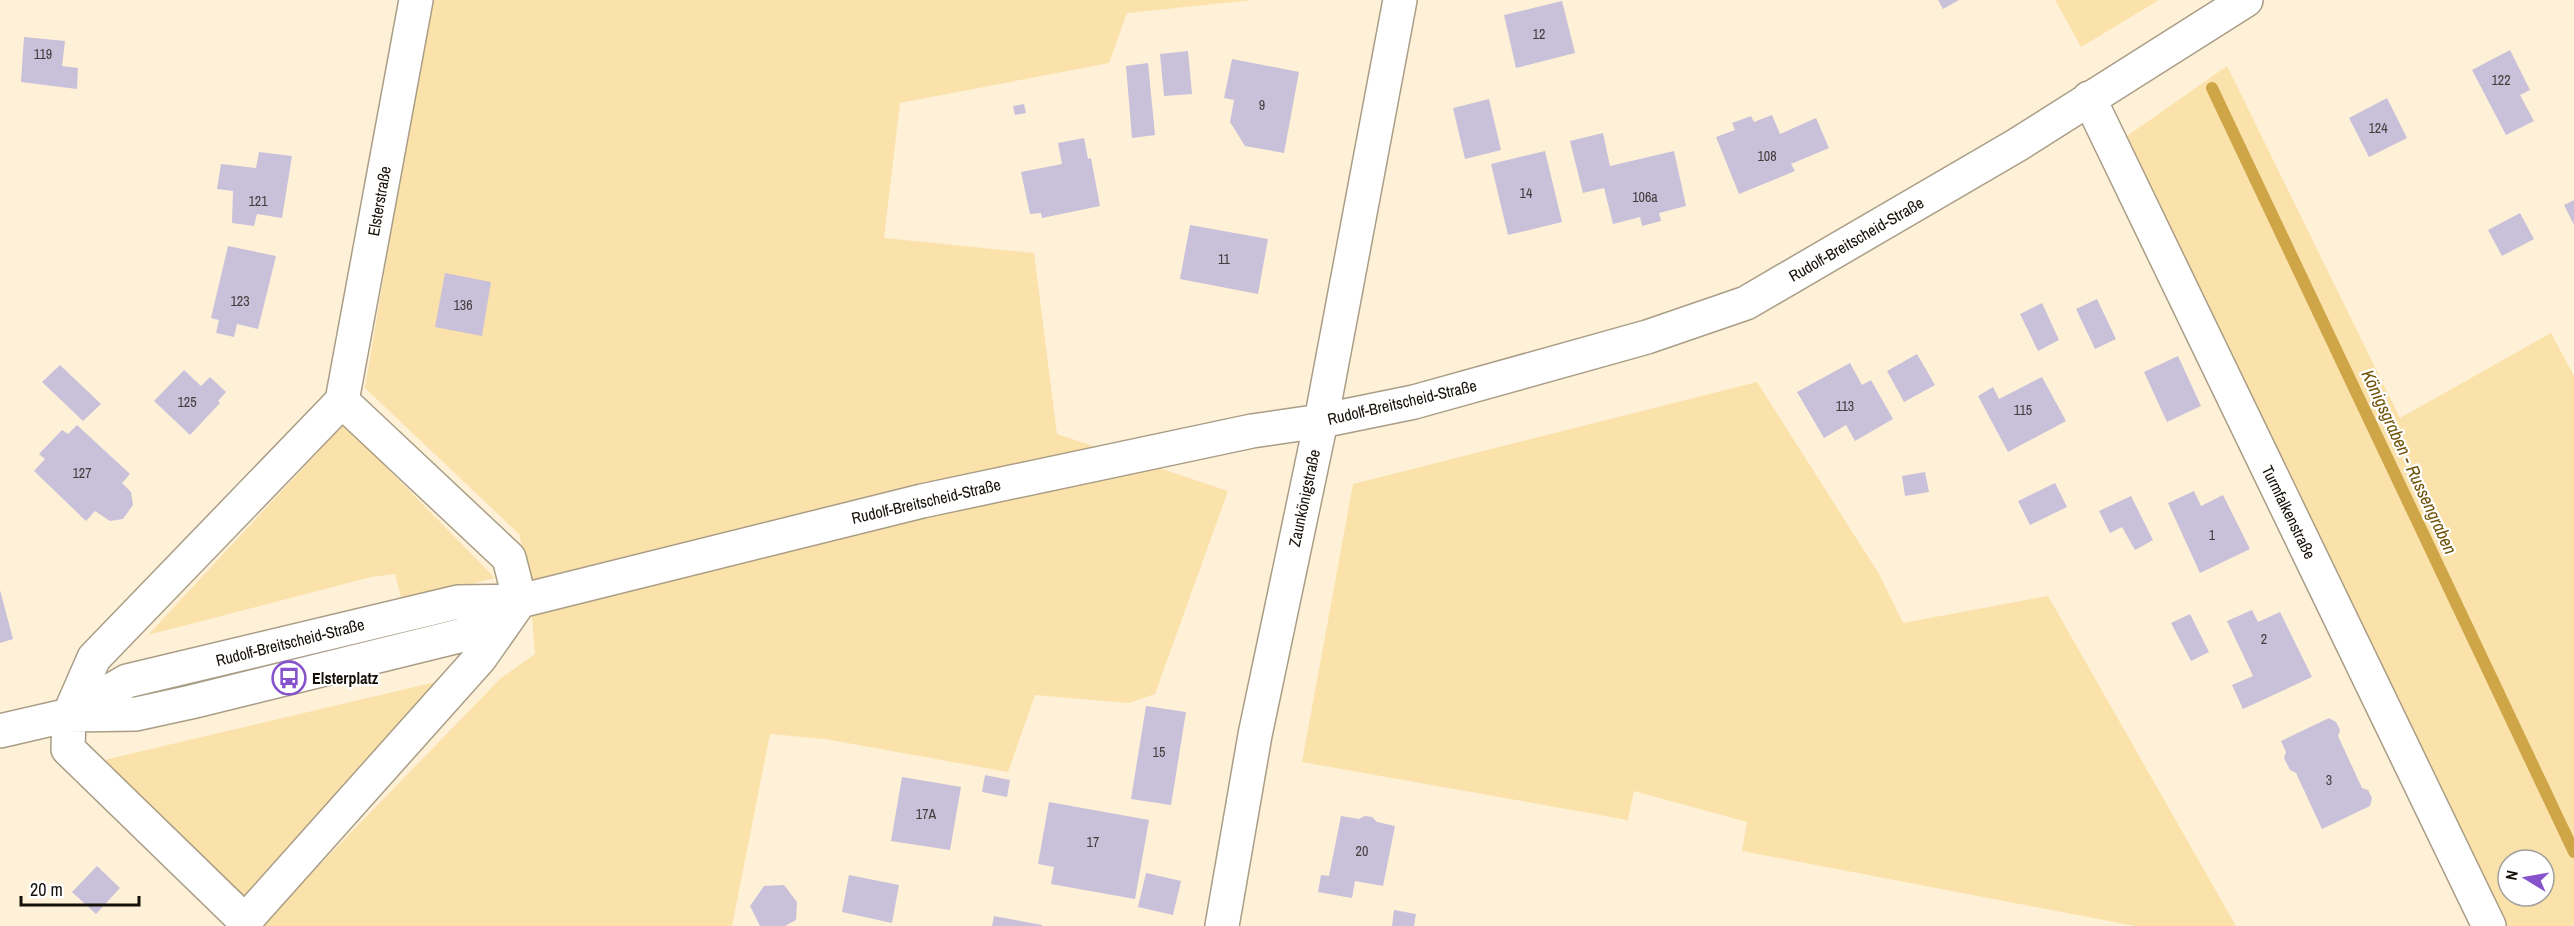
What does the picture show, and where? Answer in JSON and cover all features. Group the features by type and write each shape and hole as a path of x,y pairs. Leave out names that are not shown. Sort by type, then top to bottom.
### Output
{"street":[{"name":"Elsterstraße","path":"342,401 416,0"},
{"name":"Zaunkönigstraße","path":"1222,926 1255,735 1321,421 1400,0"},
{"name":"Rudolf-Breitscheid-Straße","path":"0,731 69,714 126,681 458,602 520,601 933,498 1252,431 1321,421 1447,393 1647,337 1746,303 2017,145 2246,0"},
{"name":"Turmfalkenstraße","path":"2089,98 2489,926"},
{"path":"342,401 509,558 520,601 480,658 244,923 68,749 69,714 94,658 342,401"}],"shaded area":[{"path":"430,0 1253,0 1127,13 1109,63 900,103 884,238 1034,253 1057,434 1228,491 1155,694 1129,703 1035,695 1008,772 825,739 770,734 732,926 260,926 501,678 535,654 529,578 519,534 365,388"},
{"path":"2055,0 2159,0 2081,47"},
{"path":"2227,66 2400,418 2551,333 2574,376 2574,926 2502,926 2127,136"},
{"path":"1757,382 1879,574 1903,623 2048,596 2236,926 2135,926 1742,851 1747,822 1634,791 1628,820 1302,762 1353,484"},
{"path":"344,424 495,578 402,601 395,574 371,577 148,635"},
{"path":"444,680 246,906 100,761"}],"building":[{"path":"1938,0 1959,0 1943,9"},
{"path":"1562,1 1575,53 1516,68 1504,15"},
{"path":"24,37 65,41 62,66 78,68 77,89 21,82"},
{"path":"2510,50 2530,90 2520,95 2534,121 2506,135 2472,70"},
{"path":"1188,51 1192,94 1164,96 1160,54"},
{"path":"1232,59 1299,72 1284,153 1245,146 1230,122 1234,100 1224,98"},
{"path":"1148,63 1155,135 1132,138 1126,66"},
{"path":"2387,98 2407,138 2369,157 2349,118"},
{"path":"1489,99 1501,150 1465,159 1453,108"},
{"path":"1024,104 1026,113 1015,115 1013,106"},
{"path":"1772,115 1780,134 1816,118 1829,148 1791,164 1795,171 1739,194 1716,137 1735,130 1732,123 1751,116 1754,122"},
{"path":"1603,133 1610,166 1674,151 1686,206 1659,213 1661,221 1642,226 1640,217 1613,224 1604,188 1583,193 1570,141"},
{"path":"1084,138 1088,159 1091,158 1100,206 1042,218 1041,213 1030,214 1021,172 1062,164 1058,143"},
{"path":"1545,151 1562,222 1508,235 1491,164"},
{"path":"259,152 292,156 282,218 257,214 254,226 232,223 233,191 217,189 221,164 256,168"},
{"path":"2574,200 2574,225 2564,205"},
{"path":"2520,213 2534,239 2502,256 2488,230"},
{"path":"1190,225 1268,239 1258,294 1180,279"},
{"path":"228,246 276,256 258,329 237,324 234,337 216,333 219,320 211,318"},
{"path":"445,273 491,282 482,336 435,327"},
{"path":"2097,299 2116,339 2095,349 2076,309"},
{"path":"2042,303 2059,340 2038,351 2020,314"},
{"path":"1917,354 1935,385 1904,402 1887,371"},
{"path":"2178,356 2201,406 2167,422 2144,372"},
{"path":"1850,363 1862,385 1871,380 1893,419 1855,441 1846,425 1824,438 1797,392"},
{"path":"60,365 101,404 83,421 42,382"},
{"path":"184,370 201,386 210,377 226,392 218,401 220,403 190,435 154,401"},
{"path":"2042,377 2066,421 2008,452 1978,396 1993,387 1999,399"},
{"path":"77,425 130,474 122,483 131,492 133,505 123,519 110,521 95,511 86,521 34,471 45,459 39,454 62,430 68,434"},
{"path":"1925,472 1929,492 1905,496 1902,476"},
{"path":"2055,483 2067,507 2030,525 2018,501"},
{"path":"2194,491 2201,506 2223,495 2250,549 2200,573 2168,503"},
{"path":"2131,496 2153,540 2135,550 2122,527 2110,533 2099,511"},
{"path":"0,590 13,639 0,643"},
{"path":"2252,610 2258,622 2280,612 2312,677 2243,709 2232,685 2253,676 2227,621"},
{"path":"2190,614 2209,652 2191,661 2171,623"},
{"path":"1146,706 1186,712 1171,805 1131,799"},
{"path":"2329,718 2336,722 2340,730 2338,736 2362,788 2368,790 2372,798 2370,806 2322,829 2296,773 2290,770 2284,758 2286,752 2281,741"},
{"path":"985,775 1010,780 1007,797 982,792"},
{"path":"902,777 961,787 950,850 891,841"},
{"path":"1049,802 1149,820 1135,899 1051,884 1054,867 1038,864"},
{"path":"1341,816 1359,819 1365,816 1372,817 1377,822 1395,826 1383,886 1355,881 1352,898 1318,892 1321,875 1329,876"},
{"path":"97,866 120,888 96,914 72,892"},
{"path":"1146,873 1181,881 1173,915 1138,907"},
{"path":"849,875 899,885 892,923 842,912"},
{"path":"784,885 797,902 796,920 785,926 760,926 750,906 764,886"},
{"path":"1394,910 1416,914 1414,926 1392,926"},
{"path":"994,916 1042,925 1042,926 992,926"}],"waterway":[{"name":"Königsgraben - Russengraben","path":"2212,88 2574,852"}],"place":[{"name":"Elsterplatz","path":"289,678"}]}
